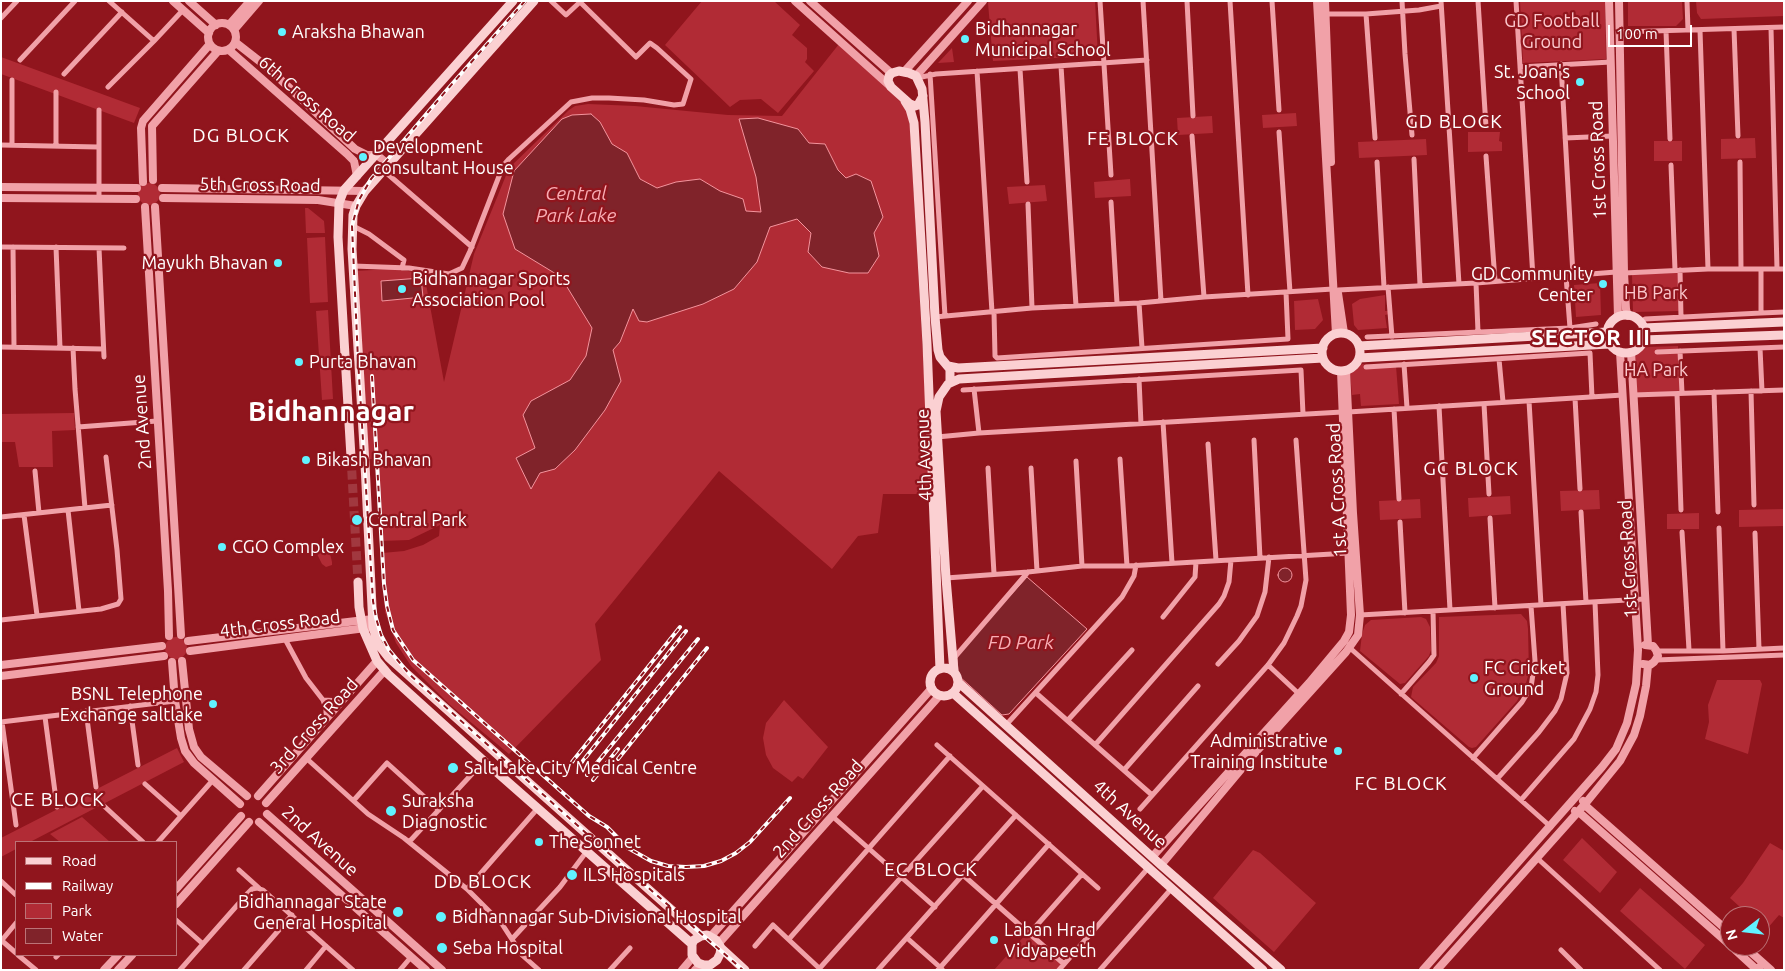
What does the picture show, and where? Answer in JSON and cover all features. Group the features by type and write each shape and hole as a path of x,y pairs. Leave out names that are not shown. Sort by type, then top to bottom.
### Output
{"main road":[{"path":"351,457 338,237 338,204 344,190 513,1"},
{"path":"534,1 365,191 356,206 353,226 353,266 373,623 378,644 389,658 706,936 720,945 744,970"},
{"path":"916,77 899,71 891,74 888,78 891,87 905,101 915,106 920,103 923,96"},
{"name":"4th Avenue","path":"916,77 923,96 938,350 950,373 947,386 939,397 936,411 940,668"},
{"name":"4th Avenue","path":"905,101 910,109 914,123 928,383 939,542 946,578 954,672"},
{"path":"1609,344 1607,332 1612,321 1618,317 1628,316 1644,323 1784,322"},
{"path":"1358,358 1609,344 1620,352 1630,352 1640,346 1643,340 1644,323"},
{"path":"344,330 357,329"},
{"path":"1359,346 1607,332"},
{"path":"1340,333 1351,336 1359,346 1356,363 1344,370 1330,367 1324,358 1323,348 1327,339 1340,333"},
{"path":"1643,340 1784,335"},
{"path":"928,369 933,363 941,361 958,368 1323,348"},
{"path":"928,383 935,390 940,390 958,379 1324,358"},
{"path":"358,582 363,629 377,661 385,670 484,761 692,944"},
{"path":"940,668 954,672 958,682 957,689 948,696 940,695 932,688 931,676 940,668"},
{"name":"4th Avenue","path":"958,682 1281,970"},
{"name":"4th Avenue","path":"953,693 1263,970"},
{"path":"1057,786 1066,777"},
{"path":"1117,838 1124,829"},
{"path":"706,936 694,940 692,944 691,951 698,967 714,967 720,954 720,945"},
{"path":"1243,952 1250,943"}],"street":[{"path":"1,18 17,1"},
{"path":"20,60 75,1"},
{"path":"109,1 154,41"},
{"path":"173,1 209,33 210,44 218,51"},
{"path":"189,1 216,25"},
{"path":"231,27 250,1"},
{"path":"231,27 259,1"},
{"path":"353,266 402,268 449,274 462,268 503,166 571,102 592,98 644,100 674,105 683,104 691,80 657,48 650,43 636,57 580,2 566,15 551,1"},
{"path":"794,1 891,87"},
{"path":"810,1 891,74"},
{"path":"904,72 968,1"},
{"path":"916,77 982,1"},
{"path":"1100,1 1111,175"},
{"path":"1143,1 1162,301"},
{"path":"1187,1 1193,116"},
{"path":"1230,1 1248,295"},
{"path":"1272,1 1279,110"},
{"path":"1317,1 1323,45 1334,265 1340,333"},
{"path":"1323,45 1326,14 1325,1"},
{"path":"1402,1 1412,135"},
{"path":"1478,1 1486,127"},
{"path":"1516,1 1533,278"},
{"name":"1st Cross Road","path":"1609,1 1613,159 1620,241"},
{"name":"1st Cross Road","path":"1618,317 1622,160 1619,1"},
{"path":"1687,1 1688,30"},
{"path":"1326,14 1366,14 1419,10 1441,4 1459,284"},
{"path":"108,87 183,10"},
{"path":"64,74 122,12"},
{"path":"1366,14 1375,138"},
{"path":"209,33 216,25 223,23 231,27 236,35 235,42 228,50 218,51 152,126 153,180 162,188 365,191"},
{"path":"1620,32 1784,27"},
{"path":"1771,28 1777,269"},
{"path":"1734,29 1738,136"},
{"path":"1700,30 1708,269"},
{"path":"1666,31 1670,139"},
{"path":"235,42 267,66 361,153 366,155 377,154 386,167 472,247"},
{"path":"143,182 141,128 143,121 210,44"},
{"name":"6th Cross Road","path":"228,50 351,158 354,161 357,176"},
{"path":"916,77 930,74 1147,60"},
{"path":"1520,67 1610,62"},
{"path":"1561,64 1573,275"},
{"path":"1061,66 1076,306"},
{"path":"1020,69 1027,182"},
{"path":"977,71 996,358 1288,339 1288,292 1279,132"},
{"path":"930,74 945,316"},
{"path":"12,80 12,145"},
{"path":"56,92 56,146"},
{"path":"1612,96 1621,96"},
{"path":"295,108 302,100"},
{"path":"99,110 99,198"},
{"path":"1192,136 1204,297"},
{"path":"1565,138 1612,136"},
{"path":"1,145 98,147"},
{"path":"1486,156 1495,281"},
{"path":"1414,159 1420,285"},
{"path":"1613,159 1622,160"},
{"path":"1377,162 1386,287 1392,337"},
{"path":"1740,162 1741,269"},
{"path":"1671,165 1681,317"},
{"path":"153,180 143,182 137,188 136,198 139,204 144,207 155,207 163,198 162,188"},
{"path":"1,188 137,188"},
{"path":"1,198 136,198"},
{"name":"5th Cross Road","path":"163,198 307,200 356,206"},
{"path":"1111,202 1118,303"},
{"path":"1028,204 1032,308"},
{"name":"2nd Avenue","path":"144,207 168,591 169,636"},
{"name":"2nd Avenue","path":"155,207 181,635"},
{"path":"353,226 369,234 404,260 402,268"},
{"path":"1,247 124,248"},
{"path":"13,247 14,347"},
{"path":"56,248 60,348"},
{"path":"100,248 104,357"},
{"path":"935,317 1032,308 1140,303 1288,292 1476,283 1573,275 1708,269 1784,269"},
{"path":"1761,269 1761,313"},
{"name":"1st Cross Road","path":"1620,273 1628,316"},
{"path":"1566,276 1570,328"},
{"path":"1476,283 1478,332"},
{"path":"1140,303 1142,348"},
{"path":"1644,323 1681,317 1784,312"},
{"path":"1367,338 1570,328 1596,324"},
{"path":"1,347 103,349"},
{"path":"74,348 84,508"},
{"path":"1760,348 1762,391"},
{"path":"1657,352 1784,348"},
{"path":"1423,970 1578,797 1616,749 1627,723 1634,696 1638,650 1620,352"},
{"name":"1st Cross Road","path":"1630,352 1648,644"},
{"path":"1680,352 1681,510"},
{"path":"1366,367 1590,353 1592,397"},
{"path":"1500,359 1503,402"},
{"path":"1404,364 1407,408"},
{"path":"963,390 1301,370 1303,414"},
{"name":"1st A Cross Road","path":"1344,370 1350,521 1360,612 1358,634 1350,648"},
{"path":"1138,379 1141,424"},
{"path":"974,389 979,433"},
{"path":"1633,395 1784,390"},
{"path":"1751,391 1754,505"},
{"path":"1714,392 1718,512"},
{"path":"937,437 1623,396"},
{"path":"1575,398 1580,489"},
{"path":"1529,401 1541,605"},
{"path":"1484,404 1489,494"},
{"path":"1439,406 1450,610"},
{"path":"156,408 167,407"},
{"path":"1394,409 1399,499"},
{"path":"78,427 157,421"},
{"path":"1163,422 1172,563"},
{"path":"1624,422 1635,422"},
{"path":"1254,440 1260,558"},
{"path":"1140,809 1268,665 1284,643 1301,606 1306,580 1296,440"},
{"path":"1208,444 1216,560"},
{"path":"159,448 170,448"},
{"path":"1,620 79,611 118,604 120,599 106,457"},
{"path":"1120,459 1127,566"},
{"path":"1076,461 1082,566"},
{"path":"988,468 994,574"},
{"path":"1031,468 1037,571"},
{"path":"35,471 39,513"},
{"path":"1,517 112,505"},
{"path":"68,510 79,611"},
{"path":"1581,512 1586,602"},
{"path":"24,515 37,615"},
{"path":"1490,518 1495,608"},
{"name":"1st A Cross Road","path":"1252,751 1347,636 1351,622 1350,521"},
{"path":"1400,522 1405,613"},
{"path":"1719,528 1723,651"},
{"path":"1682,532 1689,650"},
{"path":"1755,533 1759,649"},
{"path":"946,578 1082,566 1127,566 1349,553"},
{"path":"1218,664 1239,641 1257,616 1265,592 1269,557"},
{"path":"1095,745 1219,604 1229,582 1230,560"},
{"path":"1163,618 1195,577 1196,562"},
{"path":"1006,725 1122,598 1134,576 1136,565"},
{"path":"954,659 1028,572"},
{"path":"168,591 179,591"},
{"path":"1360,612 1405,613 1645,598"},
{"path":"1521,800 1574,739 1590,709 1596,692 1598,675 1595,602"},
{"path":"1497,779 1539,732 1555,711 1561,698 1567,673 1563,604"},
{"path":"1473,758 1522,702 1531,687 1535,661 1531,606"},
{"path":"1401,694 1434,655 1433,611"},
{"path":"188,641 361,619 373,623"},
{"name":"4th Cross Road","path":"190,651 363,629 373,623"},
{"path":"181,635 188,641 190,651 182,661 172,662 164,656 162,646 169,636 181,635"},
{"path":"285,639 306,678 323,700 326,709 326,720"},
{"path":"1638,650 1643,645 1653,646 1656,650 1656,660"},
{"path":"1,665 162,646"},
{"path":"1153,856 1350,648 1551,827"},
{"path":"1656,650 1723,651 1784,648"},
{"path":"1068,720 1132,650"},
{"path":"1733,650 1733,657"},
{"path":"112,652 114,662"},
{"path":"1638,660 1648,665 1656,660 1784,655"},
{"path":"1,676 164,656"},
{"path":"172,662 175,701 185,751 194,763 240,804 241,816 249,822 260,822 267,814 266,803 258,796 248,796 201,757 194,747 189,729 182,661"},
{"path":"258,796 377,661"},
{"path":"1268,665 1299,694"},
{"path":"1437,970 1585,804 1626,752 1637,726 1644,698 1648,665"},
{"name":"3rd Cross Road","path":"266,803 385,670"},
{"path":"1124,770 1198,686"},
{"name":"2nd Cross Road","path":"706,936 796,842 932,688"},
{"path":"1036,693 1152,795"},
{"name":"2nd Cross Road","path":"720,945 940,695"},
{"path":"323,700 343,701"},
{"path":"16,824 1,722 175,701"},
{"path":"130,706 138,765"},
{"path":"86,711 96,787"},
{"path":"44,716 57,806"},
{"path":"308,739 316,746"},
{"path":"937,744 1098,888"},
{"path":"1161,865 1252,751"},
{"path":"788,939 950,756"},
{"path":"306,758 368,814 410,842 467,889 502,924 522,955 539,970"},
{"path":"410,842 484,761"},
{"path":"354,800 387,763 439,810"},
{"path":"1602,767 1610,774"},
{"path":"159,841 213,780"},
{"path":"145,784 181,816"},
{"path":"755,946 773,925 820,969 983,786"},
{"path":"240,804 248,796"},
{"path":"1578,797 1720,924"},
{"path":"104,806 142,841"},
{"path":"467,889 538,808"},
{"path":"1567,808 1578,812 1720,937"},
{"name":"2nd Avenue","path":"267,814 442,970"},
{"path":"878,970 1016,815"},
{"path":"178,888 241,816"},
{"path":"832,816 934,907"},
{"path":"178,902 249,822"},
{"name":"2nd Avenue","path":"260,822 426,970"},
{"path":"796,842 804,848"},
{"path":"907,938 940,969 1049,844"},
{"path":"512,939 560,887 587,851"},
{"path":"1539,856 1660,970"},
{"path":"1059,970 1149,867"},
{"path":"239,870 353,970"},
{"path":"1029,934 1082,874"},
{"path":"963,875 1064,964"},
{"path":"1,881 15,894"},
{"path":"180,970 250,891 255,888 260,889"},
{"path":"1100,970 1172,888"},
{"path":"178,892 183,897"},
{"path":"1697,916 1703,909"},
{"path":"244,970 292,916"},
{"path":"380,929 387,921"},
{"path":"1466,921 1474,928"},
{"path":"178,922 203,944"},
{"path":"15,924 1,940 15,952"},
{"path":"306,970 326,946"},
{"path":"610,970 630,948"},
{"path":"1561,950 1581,970"},
{"path":"19,956 36,970"},
{"path":"104,970 117,956"},
{"path":"118,970 131,956"},
{"path":"1742,956 1758,970 1763,962"},
{"path":"1756,956 1771,970"},
{"path":"400,970 411,957"},
{"path":"682,970 693,957"}],"green space":[{"path":"702,1 774,1 800,25 792,35 807,48 807,59 805,62 814,71 778,113 761,99 740,100 730,107 665,45"},
{"path":"989,1 1095,1 1098,56 993,61"},
{"name":"GD Football Ground","path":"1520,1 1605,1 1606,59 1523,63"},
{"path":"1628,1 1682,1 1683,19 1676,26 1628,26"},
{"path":"1696,1 1784,1 1784,16 1701,19 1697,13"},
{"name":"Central Park","path":"839,44 902,101 909,112 931,494 883,494 878,533 858,536 832,569 719,471 595,624 601,660 509,754 449,704 411,666 396,643 385,612 382,553 404,551 423,545 439,536 440,525 409,540 380,541 375,459 369,459 355,271 391,269 424,273 444,382 474,254 509,168 569,110 575,106 588,104 635,106 728,115 782,116"},
{"path":"952,48 954,62 938,63"},
{"path":"1,57 140,108 134,123 1,74"},
{"path":"1296,113 1297,126 1263,128 1262,115"},
{"path":"1212,116 1213,133 1178,135 1177,118"},
{"path":"1468,132 1500,132 1499,141 1502,142 1502,151 1468,152"},
{"path":"1755,138 1756,158 1721,159 1721,139"},
{"path":"1426,139 1427,155 1359,158 1358,142"},
{"path":"1654,141 1682,141 1682,161 1654,161"},
{"path":"1130,179 1131,196 1095,198 1094,182"},
{"path":"149,183 157,186 160,194 157,202 149,205 141,202 138,194 141,186"},
{"path":"1045,185 1047,201 1009,204 1007,187"},
{"path":"305,208 308,208 324,221 325,233 306,233"},
{"path":"325,237 328,302 310,303 307,238"},
{"name":"HB Park","path":"1679,273 1680,311 1633,312 1632,274"},
{"path":"1600,283 1601,315 1576,317 1574,285"},
{"path":"1385,295 1385,311 1389,311 1390,314 1385,315 1387,328 1358,330 1354,325 1352,304 1360,299"},
{"path":"1318,299 1323,320 1315,329 1295,330 1294,301"},
{"path":"328,310 333,399 322,400 316,311"},
{"name":"HA Park","path":"1678,346 1680,392 1635,393 1633,355 1646,347"},
{"path":"1362,364 1396,366 1399,404 1361,406 1360,394 1352,395 1350,373"},
{"path":"74,413 75,430 52,431 53,467 19,467 15,442 1,442 1,414"},
{"path":"1599,490 1600,509 1561,511 1560,491"},
{"path":"1510,496 1511,514 1469,517 1468,498"},
{"path":"1420,499 1421,518 1380,520 1379,501"},
{"path":"1784,509 1784,526 1739,527 1739,510"},
{"path":"1699,513 1699,529 1667,529 1667,514"},
{"path":"322,540 325,540 328,545 332,562 332,565 326,567 322,564 317,554 317,547"},
{"name":"FC Cricket Ground","path":"1521,614 1527,621 1528,629 1529,673 1526,683 1517,701 1476,747 1469,747 1411,697 1413,687 1436,663 1439,656 1439,617"},
{"path":"1421,617 1426,619 1430,627 1431,650 1429,656 1405,683 1400,684 1360,651 1362,634 1365,625 1371,620"},
{"path":"176,637 184,640 187,648 184,656 176,659 168,656 165,648 168,640"},
{"path":"1717,680 1760,680 1762,684 1748,754 1705,739 1709,722 1708,705"},
{"path":"784,700 828,747 803,779 798,776 792,782 773,768 766,755 763,738 766,723"},
{"path":"177,748 184,762 32,841 15,841 15,850 1,857 1,838"},
{"path":"82,817 109,841 59,841 50,834"},
{"path":"1582,838 1617,872 1600,893 1563,860"},
{"path":"1770,843 1784,851 1784,918 1779,915 1770,925 1770,906 1739,906 1730,898 1743,883"},
{"path":"1253,850 1260,853 1316,903 1274,952 1213,898"},
{"path":"1640,888 1705,945 1685,969 1620,911"},
{"path":"1027,933 1062,964 1056,970 994,970"}],"water":[{"name":"Central Park Lake","path":"591,114 600,122 612,144 627,153 640,179 657,188 676,182 700,179 720,191 743,199 746,211 761,212 756,177 739,119 758,118 798,129 809,143 825,144 838,170 846,178 856,174 871,181 883,217 874,233 879,256 868,273 849,273 822,267 808,252 811,233 797,219 770,227 757,262 734,289 703,304 647,322 639,321 633,309 620,342 613,350 621,381 605,410 575,450 555,469 540,473 531,489 516,458 535,448 523,415 531,401 570,380 586,356 592,328 561,277 515,249 503,214 514,171 562,119 572,115"},
{"name":"Bidhannagar Sports Association Pool","path":"421,278 423,297 382,301 381,281"},
{"path":"1282,568 1288,568 1292,575 1288,582 1282,582 1278,578 1278,572"},
{"name":"FD Park","path":"1027,577 1087,629 1009,714 1002,715 960,677 957,658 958,653"}],"tunnel":[{"path":"351,457 358,582"}],"railway":[{"path":"525,1 371,179 359,200 352,226 358,360 373,601 376,618 381,635 389,650 410,675 606,851 743,970"},
{"path":"372,376 384,584 387,606 393,630 413,660 589,816 607,827 628,848 651,861 668,866 686,867 704,866 721,861 736,853 750,842 790,798"},
{"path":"572,762 680,627"},
{"path":"578,767 686,631"},
{"path":"587,775 698,639"},
{"path":"618,759 707,648"},
{"path":"593,780 618,749"}],"place":[{"name":"Araksha Bhawan","path":"282,32"},
{"name":"Bidhannagar Municipal School","path":"965,39"},
{"name":"St. Joan's School","path":"1580,82"},
{"name":"Development consultant House","path":"363,157"},
{"name":"Mayukh Bhavan","path":"278,263"},
{"name":"GD Community Center","path":"1603,284"},
{"name":"Bidhannagar Sports Association Pool","path":"402,289"},
{"name":"Purta Bhavan","path":"299,362"},
{"name":"Bikash Bhavan","path":"306,460"},
{"name":"Central Park","path":"357,520"},
{"name":"CGO Complex","path":"222,547"},
{"name":"FC Cricket Ground","path":"1474,678"},
{"name":"BSNL Telephone Exchange saltlake","path":"213,704"},
{"name":"Administrative Training Institute","path":"1338,751"},
{"name":"Salt Lake City Medical Centre","path":"453,768"},
{"name":"Suraksha Diagnostic","path":"391,811"},
{"name":"The Sonnet","path":"539,842"},
{"name":"ILS Hospitals","path":"572,875"},
{"name":"Bidhannagar State General Hospital","path":"398,912"},
{"name":"Bidhannagar Sub-Divisional Hospital","path":"441,917"},
{"name":"Laban Hrad Vidyapeeth","path":"994,940"},
{"name":"Seba Hospital","path":"442,948"}],"district":[{"name":"GD BLOCK","path":"1454,122"},
{"name":"DG BLOCK","path":"241,136"},
{"name":"FE BLOCK","path":"1133,139"},
{"name":"SECTOR III","path":"1591,338"},
{"name":"Bidhannagar","path":"331,412"},
{"name":"GC BLOCK","path":"1471,469"},
{"name":"FC BLOCK","path":"1401,784"},
{"name":"CE BLOCK","path":"58,800"},
{"name":"EC BLOCK","path":"931,870"},
{"name":"DD BLOCK","path":"483,882"}]}
